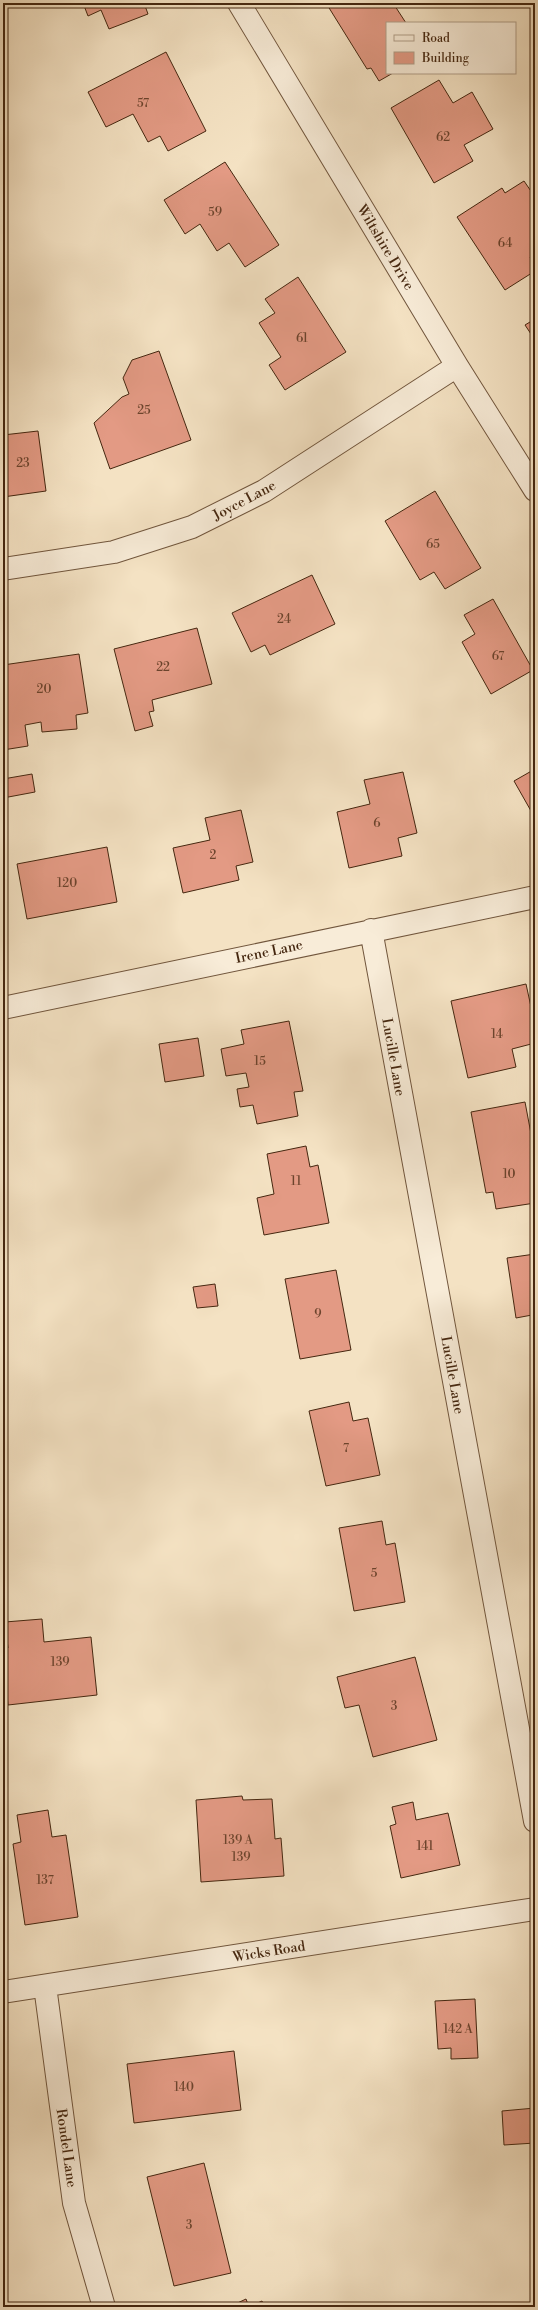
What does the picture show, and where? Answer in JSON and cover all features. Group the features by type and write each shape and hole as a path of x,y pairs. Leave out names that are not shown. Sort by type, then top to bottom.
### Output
{"street":[{"name":"Wiltshire Drive","path":"240,3 457,366 535,490"},
{"name":"Joyce Lane","path":"3,569 114,552 192,527 264,491 457,366"},
{"name":"Irene Lane","path":"3,1008 371,930 535,898"},
{"name":"Lucille Lane","path":"371,930 535,1820"},
{"name":"Wicks Road","path":"3,1992 535,1909"},
{"name":"Rondel Lane","path":"45,1986 74,2204 104,2307"}],"building":[{"path":"83,3 144,3 148,14 109,29 101,10 88,16"},
{"path":"326,3 393,3 405,22 386,22 386,74 391,74 379,81 371,68 367,69"},
{"path":"166,52 206,131 168,151 160,136 148,142 133,114 106,127 88,92"},
{"path":"439,80 453,103 472,92 493,129 464,145 473,161 434,183 391,108"},
{"path":"225,162 279,245 245,267 229,243 217,251 200,224 185,234 164,200"},
{"path":"524,181 535,197 535,254 530,257 535,265 535,271 505,290 457,217 502,188 505,193"},
{"path":"298,277 346,352 285,390 269,365 281,357 259,323 275,313 265,299"},
{"path":"535,319 535,340 525,325"},
{"path":"159,351 191,440 110,469 94,423 122,397 129,394 123,378 132,360"},
{"path":"38,431 46,491 3,497 3,435"},
{"path":"435,491 481,568 445,589 434,572 420,580 385,521"},
{"path":"312,575 335,624 270,655 265,645 251,652 232,613"},
{"path":"493,599 533,670 491,694 462,642 475,634 464,615"},
{"path":"197,628 212,684 152,700 154,711 149,712 153,726 135,731 114,649"},
{"path":"79,654 88,713 76,715 77,729 42,732 41,722 25,725 28,746 3,750 3,665"},
{"path":"535,769 535,818 514,781"},
{"path":"403,772 417,833 398,838 402,856 349,868 337,812 370,804 364,780"},
{"path":"32,774 35,792 3,798 3,779"},
{"path":"241,810 253,862 236,866 239,880 183,893 173,848 210,840 205,818"},
{"path":"107,847 117,902 27,919 17,864"},
{"path":"526,984 535,1025 535,1043 512,1049 516,1067 468,1078 451,1001"},
{"path":"289,1021 303,1091 294,1092 298,1116 257,1124 253,1105 240,1107 237,1089 249,1087 246,1073 226,1076 221,1049 244,1044 241,1030"},
{"path":"198,1038 204,1076 165,1082 159,1044"},
{"path":"525,1102 535,1155 535,1203 496,1209 493,1192 486,1193 471,1112"},
{"path":"306,1146 310,1167 318,1165 329,1223 264,1235 257,1198 274,1194 267,1154"},
{"path":"535,1254 534,1331 532,1315 516,1318 507,1258"},
{"path":"336,1270 351,1350 300,1359 285,1279"},
{"path":"215,1284 218,1306 197,1308 193,1287"},
{"path":"349,1402 353,1421 368,1418 380,1475 326,1486 309,1411"},
{"path":"382,1521 386,1545 395,1543 405,1602 354,1611 339,1528"},
{"path":"42,1619 44,1642 91,1637 97,1695 8,1705 3,1651 3,1649 8,1648 5,1622"},
{"path":"415,1657 437,1740 373,1757 359,1705 345,1708 337,1677"},
{"path":"242,1796 243,1800 272,1799 275,1839 281,1838 284,1876 201,1882 196,1800"},
{"path":"413,1802 416,1820 448,1813 460,1865 401,1878 390,1826 396,1824 392,1807"},
{"path":"48,1810 52,1837 66,1835 78,1917 25,1925 13,1844 21,1842 17,1815"},
{"path":"475,1999 478,2058 451,2059 451,2048 438,2049 435,2001"},
{"path":"234,2051 241,2110 134,2123 127,2064"},
{"path":"535,2108 535,2143 504,2145 502,2111"},
{"path":"204,2163 231,2273 174,2286 147,2177"},
{"path":"246,2299 249,2307 229,2307"},
{"path":"262,2301 265,2307 249,2307"}]}
